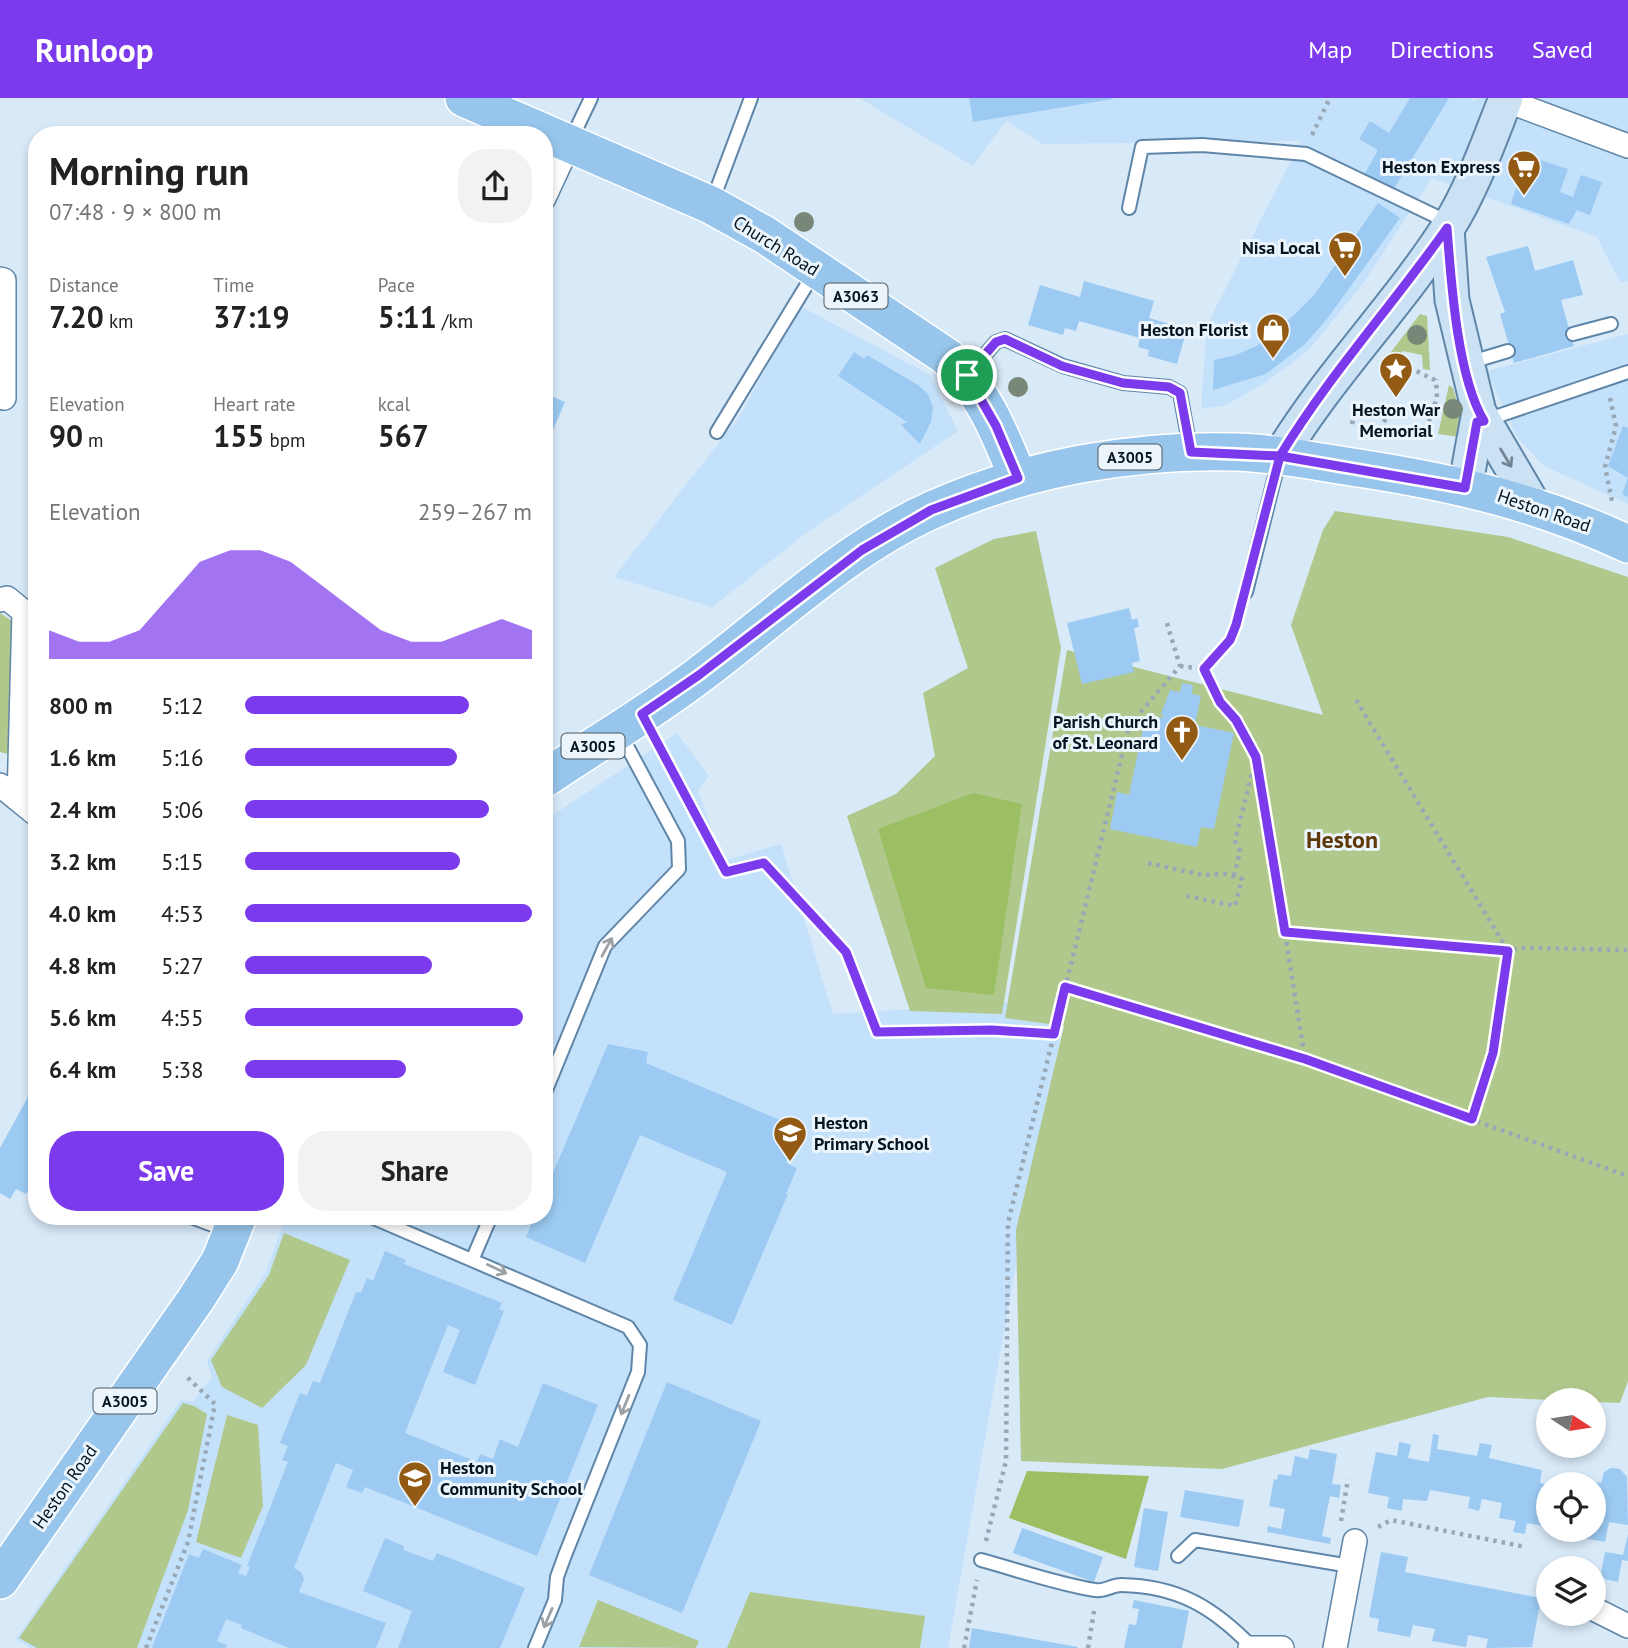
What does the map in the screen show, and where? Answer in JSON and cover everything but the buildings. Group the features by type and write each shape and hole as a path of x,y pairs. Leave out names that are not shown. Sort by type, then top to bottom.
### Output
{"main road":[{"name":"Church Road","path":"464,98 531,126"},
{"name":"Church Road","path":"553,135 711,205 765,235 947,357 967,375 996,426 1018,478"},
{"name":"Heston Road","path":"553,773 699,675 862,550 931,510 1018,478 1127,457 1191,452 1280,456 1465,488 1533,504 1614,537"},
{"name":"Heston Road","path":"0,1580 173,1333 220,1261 235,1225"}],"street":[{"path":"1280,456 1305,415 1408,283 1449,225 1506,99 1628,146"},
{"path":"553,179 570,142"},
{"path":"1449,225 1452,300 1450,366 1533,504"},
{"path":"0,279 4,280 4,398"},
{"path":"1465,488 1480,418"},
{"path":"0,600 7,598 24,612 19,800"},
{"path":"0,785 28,808"},
{"path":"1335,1648 1355,1541"},
{"path":"1606,1615 1628,1626"},
{"path":"1251,1647 1282,1648"}],"lane":[{"path":"570,142 591,98"},
{"path":"711,205 751,98"},
{"path":"1129,208 1142,146 1202,145 1306,154 1449,225"},
{"path":"717,432 816,270"},
{"path":"1573,334 1611,324"},
{"path":"967,375 996,342 1005,339 1062,366 1123,383 1169,387 1180,393 1191,452"},
{"path":"1450,366 1508,351"},
{"path":"1480,418 1628,372"},
{"path":"1246,592 1280,456"},
{"path":"553,1074 605,946 679,869 678,841 630,722"},
{"path":"391,1225 628,1327 640,1345 638,1372 565,1555 557,1577 555,1600 535,1648"},
{"path":"473,1258 487,1225"},
{"path":"1178,1556 1195,1540 1350,1566"},
{"path":"981,1560 1098,1591 1119,1585 1173,1593 1206,1605 1224,1618 1251,1647"}],"path":[{"path":"1310,139 1330,98"},
{"path":"1381,357 1373,367 1416,371 1436,380"},
{"path":"1423,438 1437,398 1436,380 1450,366"},
{"path":"1605,380 1616,426 1605,467 1613,498 1614,537"},
{"path":"1352,424 1360,391"},
{"path":"1379,429 1395,405"},
{"path":"1204,669 1230,640 1246,592"},
{"path":"1166,620 1180,666"},
{"path":"1180,666 1204,669"},
{"path":"964,1648 981,1560 1006,1461 1008,1223 1129,726 1180,666"},
{"path":"1204,669 1220,702 1236,720 1256,757 1305,1059"},
{"path":"1356,700 1508,951 1493,1053 1472,1119"},
{"path":"630,722 726,872 764,863 846,952 877,1032 992,1030 1054,1034"},
{"path":"1234,876 1240,850 1235,841 1256,757"},
{"path":"1148,863 1203,875 1234,876 1242,879 1235,906 1187,896"},
{"path":"1285,932 1508,951 1523,948 1628,950"},
{"path":"1065,987 1305,1059 1628,1176"},
{"path":"146,1648 188,1542 215,1404 203,1390"},
{"path":"1348,1479 1340,1519 1355,1541 1391,1520 1526,1547"},
{"path":"1088,1648 1098,1591"}],"shaded area":[{"path":"859,98 1470,98 1475,101 1477,98 1628,98 1628,281 1620,282 1597,237 1432,178 1364,282 1310,349 1265,383 1226,405 1201,409 1207,325 1301,141 1043,144 1006,121 973,166"},
{"path":"800,306 930,375 958,431 809,531 712,607 614,577 739,417"},
{"path":"1628,334 1628,504 1544,466 1517,437 1487,371"},
{"path":"677,733 709,776 698,791 723,861 781,844 833,1014 995,1004 1068,995 1012,1286 948,1648 30,1648 16,1639 181,1400 193,1402 212,1377 207,1361 266,1272 283,1225 553,1225 553,815"}],"green space":[{"path":"1420,314 1427,316 1430,370 1423,369 1422,355 1403,351 1394,362 1385,360"},
{"path":"1449,385 1453,388 1463,422 1461,437 1438,434"},
{"path":"1335,511 1508,537 1628,577 1628,1381 1620,1403 1606,1402 1606,1388 1536,1388 1536,1399 1488,1397 1222,1469 1021,1461 1016,1230 1064,1026 1005,1018 1067,650 1323,715 1291,625 1323,530"},
{"path":"1036,531 1061,648 1002,1014 910,1011 847,816 896,794 935,756 923,693 968,668 935,568 994,539"},
{"path":"0,613 12,621 16,631 12,755 0,752"},
{"path":"973,793 1022,804 994,995 926,988 878,829"},
{"path":"284,1233 350,1260 306,1365 262,1408 222,1387 211,1360 269,1275"},
{"path":"183,1403 207,1414 188,1510 137,1648 37,1648 19,1638"},
{"path":"227,1415 258,1425 263,1506 241,1558 196,1542"},
{"path":"1027,1471 1149,1476 1126,1559 1009,1518"},
{"path":"750,1592 925,1616 920,1648 727,1648"},
{"path":"598,1600 699,1641 696,1648 579,1647"}],"place":[{"name":"Heston Express","path":"1524,197"},
{"name":"Nisa Local","path":"1345,278"},
{"name":"Heston Florist","path":"1273,360"},
{"name":"Heston War Memorial","path":"1396,399"},
{"name":"Parish Church of St. Leonard","path":"1182,762"},
{"name":"Heston Primary School","path":"790,1163"},
{"name":"Heston Community School","path":"415,1508"}],"district":[{"name":"Heston","path":"1342,840"}],"route":[{"path":"967,375 996,342 1005,339 1062,366 1123,383 1169,387 1180,393 1191,452 1280,456 1305,415 1408,283 1447,228 1452,300 1465,364 1484,421 1477,422 1465,488 1280,456 1236,625 1230,640 1204,669 1220,702 1236,720 1256,757 1285,932 1508,951 1493,1053 1472,1119 1305,1059 1065,987 1054,1034 992,1030 877,1032 846,952 764,863 726,872 642,714 699,675 862,550 931,510 1018,478 996,426 967,375"}]}
